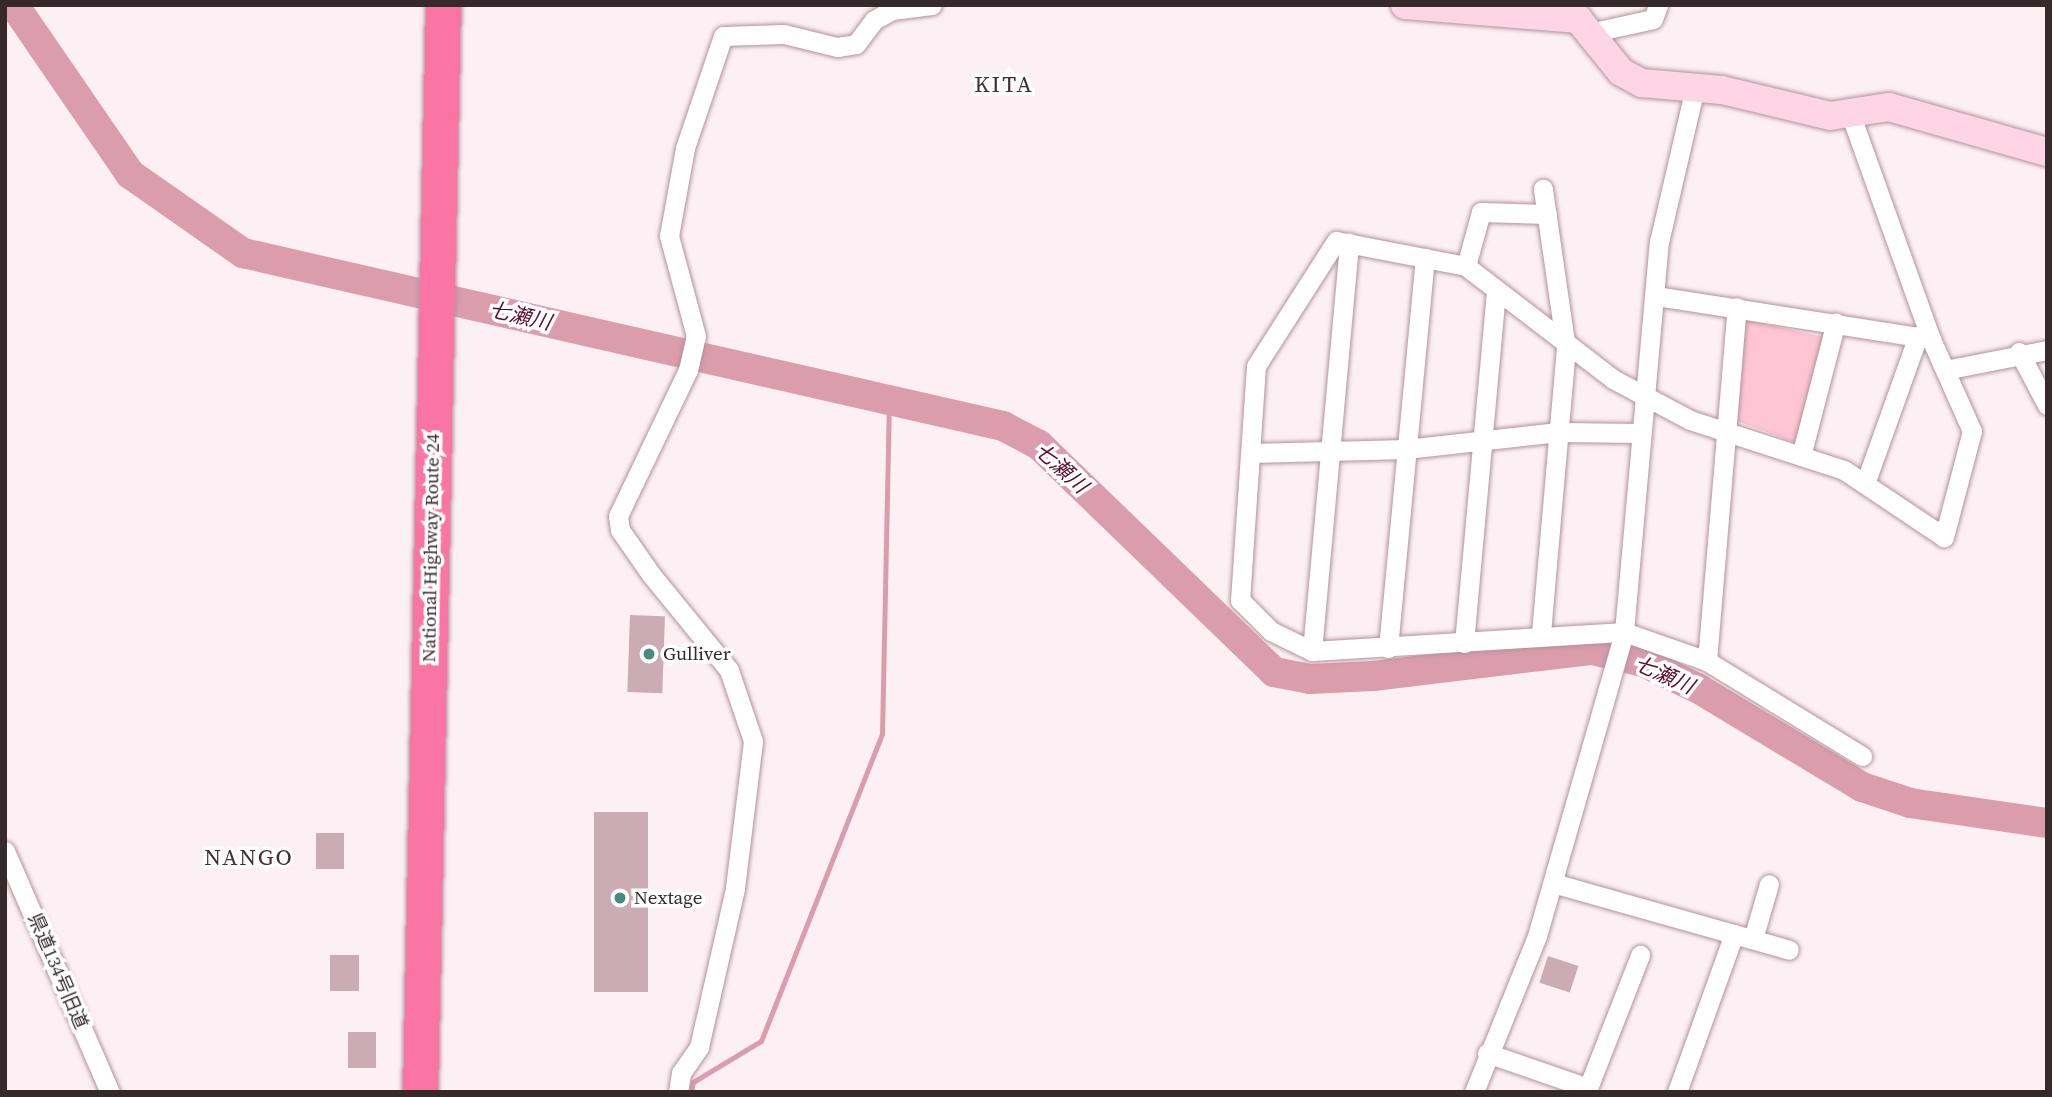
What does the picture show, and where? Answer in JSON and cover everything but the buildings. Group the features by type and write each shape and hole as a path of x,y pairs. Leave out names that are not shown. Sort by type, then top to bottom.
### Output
{"highway":[{"name":"National Highway Route 24","path":"419,5 426,261 420,1092"},
{"name":"National Highway Route 24","path":"426,261 443,5"},
{"name":"National Highway Route 24","path":"397,1092 424,366"}],"street":[{"path":"678,1092 681,1073 699,1047 735,888 753,741 729,670 620,530 618,516 688,370 696,336 669,236 685,148 723,36 784,34 837,47 856,44 874,20 892,10 932,5"},
{"path":"1405,5 1550,14 1578,19 1594,32 1621,72 1694,92 1722,90 1815,114 1850,113 1889,107 2047,152"},
{"path":"1594,32 1653,19 1658,5"},
{"path":"1474,1092 1553,883 1615,672 1624,632 1644,394 1657,296 1659,242 1694,92"},
{"path":"1850,113 1925,338 1945,370 1972,431 1944,537 1866,481 1724,431 1644,394 1566,349 1466,266 1336,240 1256,366 1240,600 1271,631 1312,651 1464,643 1541,633 1624,632 1707,661 1862,756"},
{"path":"1541,633 1566,349 1543,189"},
{"path":"1466,266 1482,212 1547,214"},
{"path":"1312,651 1349,243"},
{"path":"1388,648 1424,258"},
{"path":"1464,643 1496,292"},
{"path":"1657,296 1925,338"},
{"path":"1707,661 1724,431 1737,307"},
{"path":"1801,456 1836,322"},
{"path":"1866,481 1925,338"},
{"path":"1945,370 2020,352 2047,350"},
{"path":"2020,352 2047,405"},
{"path":"1251,453 1329,454 1406,449 1558,432 1641,433"},
{"name":"県道134号旧道","path":"5,850 110,1092"},
{"path":"1553,883 1789,950"},
{"path":"1678,1092 1743,937 1769,884"},
{"path":"1488,1053 1588,1088 1640,955"}],"shaded area":[{"path":"1746,320 1824,337 1797,443 1731,419"}],"waterway":[{"name":"七瀬川","path":"14,5 130,174 243,253 1003,426 1039,445 1274,672 1310,679 1373,676 1592,650 1643,662 1699,689 1862,787 1910,803 2047,823"},
{"path":"691,1092 693,1082 761,1041 882,734 889,399"}],"place":[{"name":"Gulliver","path":"649,654"},
{"name":"Nextage","path":"620,898"}],"district":[{"name":"KITA","path":"1004,84"},
{"name":"NANGO","path":"249,857"}]}
